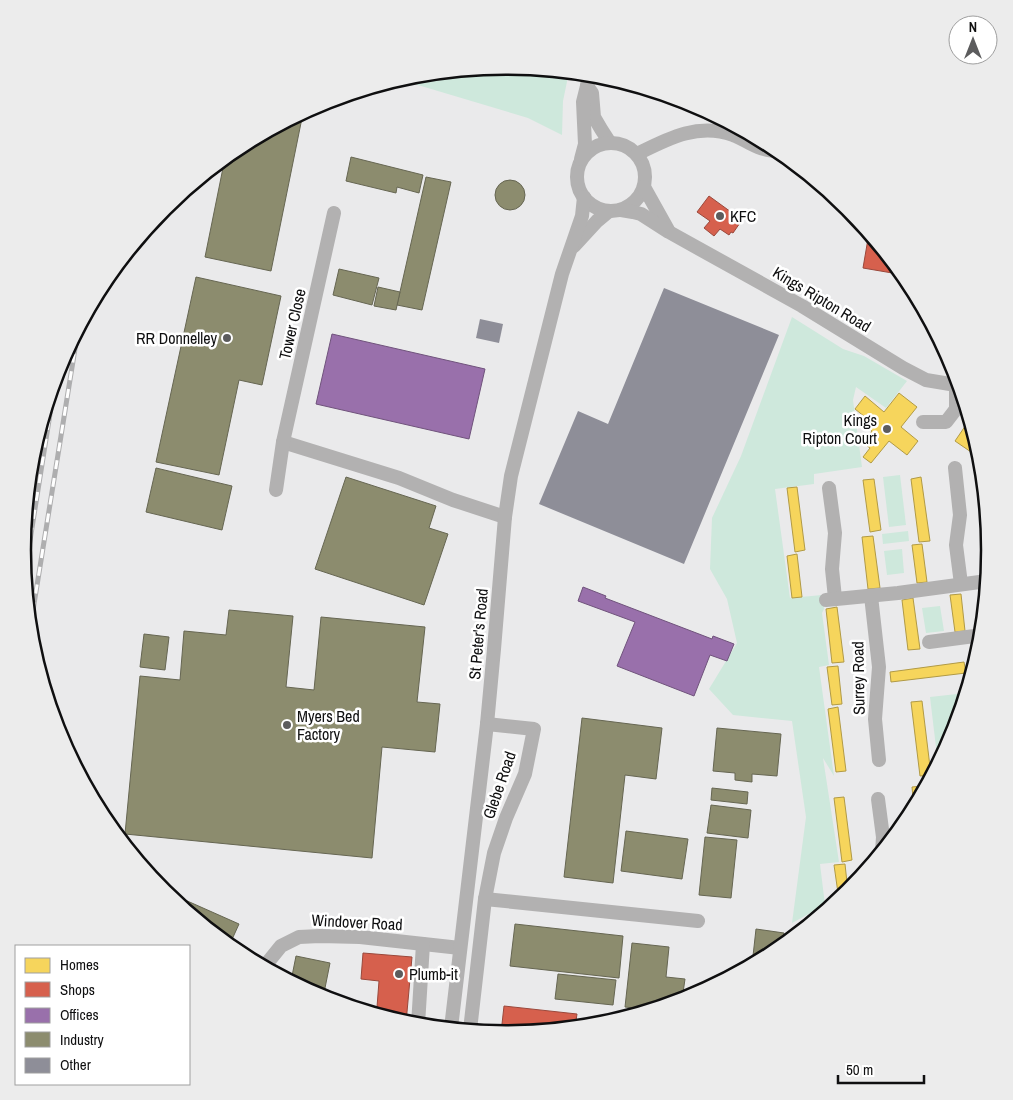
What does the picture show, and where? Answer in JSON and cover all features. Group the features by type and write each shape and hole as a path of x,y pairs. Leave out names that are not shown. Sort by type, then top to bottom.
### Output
{"street":[{"path":"588,82 583,102 585,144 577,171 577,182 581,193 588,202 598,209 615,211"},
{"path":"589,82 592,93 594,117 610,143"},
{"path":"637,154 671,137 691,132 714,131 733,135 760,148"},
{"path":"572,249 597,221 635,202 641,195 646,175 643,164 637,154 620,144 598,145 588,151 581,160"},
{"path":"644,187 670,232"},
{"name":"St Peter's Road","path":"451,1022 487,724 505,517 511,476 562,274 582,216 584,197"},
{"name":"Kings Ripton Road","path":"615,211 641,214 802,306 903,368 926,380 952,383"},
{"name":"Tower Close","path":"276,490 283,442 334,213"},
{"path":"923,422 946,422 956,409 957,397"},
{"path":"283,442 399,478 453,500 505,517"},
{"path":"955,468 960,515 956,545 961,584"},
{"path":"829,488 836,533 831,599 871,596 981,582"},
{"name":"Surrey Road","path":"871,596 879,667 875,719 879,760"},
{"path":"929,642 974,636"},
{"name":"Glebe Road","path":"471,1024 485,899 494,853 506,818 525,774 534,729 487,724"},
{"path":"878,799 883,840"},
{"path":"485,899 698,922"},
{"name":"Windover Road","path":"268,962 281,946 299,937 360,938 460,948"},
{"path":"419,1017 423,944"}],"green space":[{"path":"506,75 568,79 563,101 562,135 528,118 414,84 475,76"},
{"path":"792,317 843,349 864,356 907,381 886,408 856,387 853,400 862,467 814,474 814,484 775,489 790,598 822,595 824,609 822,613 829,665 819,667 834,776 823,758 839,862 820,864 825,903 817,909 792,923 806,817 792,721 733,715 709,689 737,643 727,599 710,569 712,518 741,456"},
{"path":"900,475 906,525 889,527 883,477"},
{"path":"908,531 909,541 883,544 882,534"},
{"path":"902,549 904,573 887,575 884,551"},
{"path":"940,606 944,631 926,633 922,608"},
{"path":"960,694 937,752 930,697"}],"building: Homes":[{"name":"Kings Ripton Court","path":"899,393 917,407 901,427 918,441 907,455 889,441 871,463 863,457 870,448 863,443 872,431 862,422 865,417 855,409 865,396 884,412"},
{"path":"966,426 972,451 971,452 955,441"},
{"path":"921,477 930,541 919,542 911,479"},
{"path":"874,479 881,530 870,532 863,480"},
{"path":"797,487 805,550 795,552 787,488"},
{"path":"873,536 880,588 868,589 862,537"},
{"path":"922,544 927,582 917,583 912,545"},
{"path":"797,554 802,597 792,598 787,556"},
{"path":"961,594 965,631 955,632 950,595"},
{"path":"913,598 920,649 908,650 902,600"},
{"path":"837,607 844,662 832,663 826,609"},
{"path":"964,662 966,673 891,682 890,672"},
{"path":"838,666 842,704 832,705 827,667"},
{"path":"922,701 930,766 925,776 920,776 911,702"},
{"path":"838,707 846,771 836,772 828,709"},
{"path":"919,786 913,796 912,787"},
{"path":"844,797 852,860 842,862 834,798"},
{"path":"845,864 847,882 838,891 834,865"}],"building: Shops":[{"name":"KFC","path":"709,196 742,220 733,233 731,232 729,235 720,229 714,236 704,228 710,221 697,212"},
{"path":"868,241 893,273 863,268"},
{"path":"363,953 412,957 407,1014 376,1007 379,981 361,979"},
{"path":"504,1006 577,1014 576,1020 569,1021 502,1025"}],"building: Offices":[{"path":"332,334 485,369 469,439 316,404"},
{"path":"583,587 606,596 605,598 712,639 713,636 734,644 727,661 710,655 694,696 617,666 635,622 578,601"}],"building: Industry":[{"path":"301,122 271,271 205,257 223,169 269,138"},
{"path":"351,157 423,175 419,193 397,187 396,193 346,181"},
{"path":"426,177 451,182 422,310 397,305"},
{"path":"510,180 520,185 525,195 520,205 510,210 500,205 495,195 500,185"},
{"path":"339,269 379,278 372,305 333,295"},
{"name":"RR Donnelley","path":"196,277 281,296 262,385 239,380 219,475 156,462"},
{"path":"378,287 400,292 396,310 374,306"},
{"path":"156,468 232,486 222,530 146,512"},
{"path":"346,477 436,506 429,528 448,534 424,605 315,569"},
{"name":"Myers Bed Factory","path":"229,610 293,616 286,687 314,690 321,617 425,627 417,702 440,704 435,752 382,747 372,858 125,834 140,676 180,680 184,631 226,635"},
{"path":"144,634 169,637 165,670 140,667"},
{"path":"582,718 662,728 656,779 625,775 613,883 564,877"},
{"path":"717,728 781,734 777,776 752,774 752,782 735,780 735,773 713,771"},
{"path":"712,788 748,792 747,804 711,800"},
{"path":"711,805 751,810 748,838 707,833"},
{"path":"626,831 688,839 682,879 621,871"},
{"path":"705,837 737,840 731,898 699,895"},
{"path":"186,900 239,924 233,938"},
{"path":"515,924 623,936 619,978 510,966"},
{"path":"756,929 784,933 784,936 753,956"},
{"path":"632,943 669,947 666,977 685,979 683,991 633,1008 625,1007"},
{"path":"296,956 330,963 325,989 292,974"},
{"path":"558,974 616,980 613,1005 555,999"}],"building: Other":[{"path":"664,288 779,335 684,564 539,504 578,411 608,424"},
{"path":"480,319 503,324 499,343 476,338"}],"railway":[{"path":"34,603 74,352"},
{"path":"32,530 49,420"}],"place":[{"name":"KFC","path":"720,216"},
{"name":"RR Donnelley","path":"227,338"},
{"name":"Kings Ripton Court","path":"887,429"},
{"name":"Myers Bed Factory","path":"287,725"},
{"name":"Plumb-it","path":"399,974"}]}
